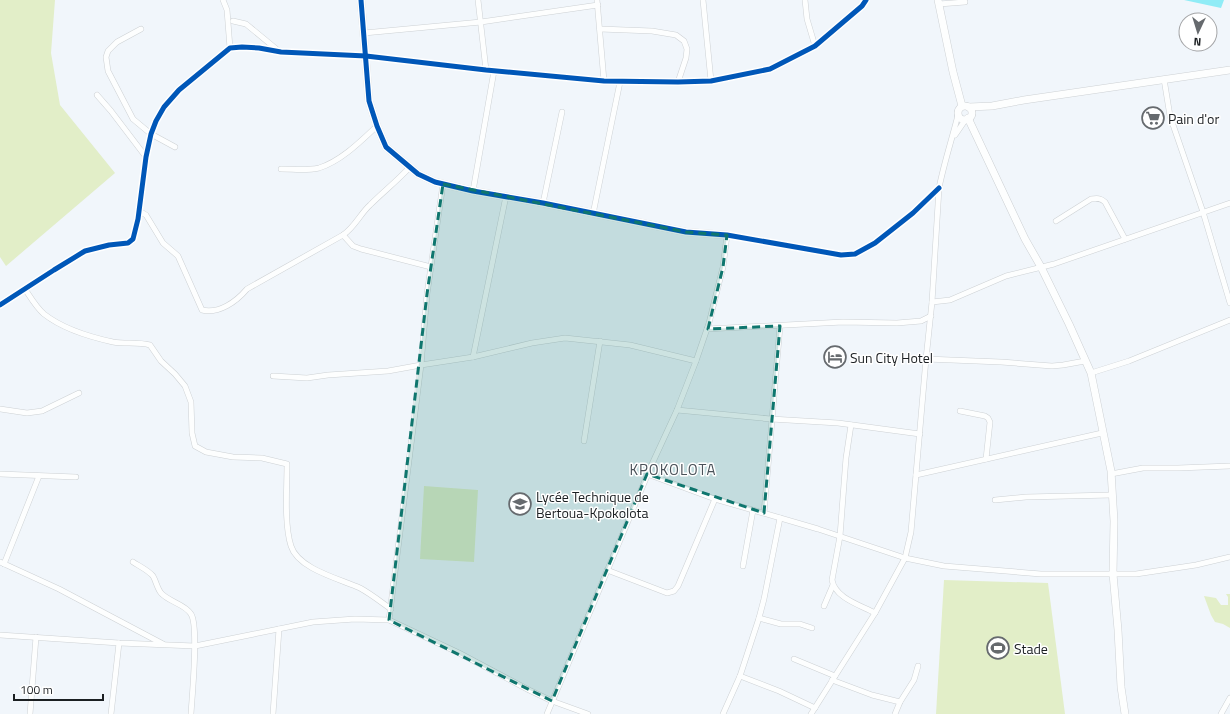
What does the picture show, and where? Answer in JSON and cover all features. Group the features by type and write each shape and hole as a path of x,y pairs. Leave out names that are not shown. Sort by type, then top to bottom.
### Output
{"street":[{"path":"223,0 227,10 230,48"},
{"path":"361,0 370,100 377,126 386,147 409,168 434,182 473,191 544,203 686,232 727,235 841,256 855,254 875,243 913,213 939,188"},
{"path":"478,0 486,70"},
{"path":"703,0 711,81"},
{"path":"805,0 807,19 815,46"},
{"path":"138,218 146,157 151,134 156,121 164,107 179,90 230,48 242,46 281,52 366,56 604,82 711,81 770,68 815,46 862,6 866,0"},
{"path":"953,137 968,118 971,111 965,107 953,72 938,2 965,2"},
{"path":"364,33 481,22 598,3 604,82"},
{"path":"233,21 246,24 281,52"},
{"path":"600,29 652,31 676,35 684,41 687,49 686,58 678,82"},
{"path":"141,30 117,42 108,51 106,57 108,71 133,119 151,134 175,147"},
{"path":"811,714 875,613 905,558 911,532 931,316 939,188 942,171 953,137 960,108 992,106 1230,70"},
{"path":"473,191 494,71"},
{"path":"1164,79 1170,116 1203,212 1230,302"},
{"path":"593,214 620,82"},
{"path":"97,95 146,157"},
{"path":"958,115 961,118 968,118 992,106"},
{"path":"544,203 562,112"},
{"path":"968,118 1025,240 1042,267 1091,373 1111,474 1114,521 1113,574 1121,687 1126,714"},
{"path":"281,169 304,170 319,167 337,159 377,126"},
{"path":"348,239 352,229 362,214 409,168"},
{"path":"388,620 391,609 421,365 427,294 443,184"},
{"path":"473,357 506,196"},
{"path":"1056,222 1091,199 1102,199 1125,239"},
{"path":"932,302 950,300 1006,276 1042,267 1230,203"},
{"path":"0,305 85,251 109,245 128,243 133,239 140,212 146,215 163,243 178,256 202,310 209,311 221,309 247,289 352,229"},
{"path":"343,235 353,246 361,250 431,267"},
{"path":"547,714 647,474 677,410 696,361 707,329 723,267 727,235"},
{"path":"25,289 44,314 61,324 86,335 114,342 150,345 161,361 185,386 191,402 192,433 195,446 206,452 233,457 262,458 287,464 287,526 291,547 296,555 307,565 360,588 391,609"},
{"path":"707,329 843,322 898,323 921,321 931,316"},
{"path":"1091,373 1128,361 1230,320"},
{"path":"764,513 780,326"},
{"path":"273,376 307,378 388,371 473,357 532,343 565,338 630,345 696,361"},
{"path":"584,441 600,341"},
{"path":"926,359 1052,366 1063,366 1085,361"},
{"path":"0,409 27,413 42,411 79,393"},
{"path":"677,410 851,425 920,434"},
{"path":"960,411 985,416 988,418 990,422 986,459"},
{"path":"851,425 846,458 840,536 832,575 833,585 839,594 875,613"},
{"path":"916,475 1102,433"},
{"path":"1111,474 1143,468 1230,466"},
{"path":"0,474 76,477"},
{"path":"647,474 715,499 840,536 905,558 944,566 1041,574 1136,574 1196,565 1230,557"},
{"path":"39,476 2,563 60,589 164,645"},
{"path":"995,500 1033,497 1112,495"},
{"path":"607,570 667,593 674,591 678,586 715,499"},
{"path":"743,566 753,510"},
{"path":"723,714 740,676 759,618 780,518"},
{"path":"133,562 152,576 162,593 188,610 191,614 193,620 195,646 191,714"},
{"path":"824,606 833,585"},
{"path":"759,618 781,624 800,624 812,628"},
{"path":"0,635 119,643 195,646 320,621 355,619 388,620 459,653 552,701 588,714"},
{"path":"273,714 279,629"},
{"path":"30,714 36,637"},
{"path":"111,714 119,643"},
{"path":"794,659 872,695 900,702"},
{"path":"895,714 900,702 914,680 918,666"},
{"path":"740,676 779,691 815,708"},
{"path":"1221,714 1230,698"}],"highlighted area":[{"path":"443,184 686,232 727,235 723,267 708,329 780,326 764,513 647,474 552,701 389,620 427,294"}],"green space":[{"path":"0,0 55,0 51,53 60,105 115,173 6,266 0,257"},
{"path":"424,486 478,490 474,562 420,559"},
{"name":"Stade","path":"944,580 1048,583 1065,714 936,714"},
{"path":"1226,594 1230,594 1230,628 1215,622 1204,596 1216,598 1221,605 1228,605 1228,597"}],"water":[{"path":"1184,0 1224,0 1221,8"}],"cycle path":[{"path":"361,0 369,101 377,126 386,147 418,174 435,182 473,191 543,203 686,232 727,235 841,255 855,254 875,243 913,213 939,188"},
{"path":"0,305 85,251 109,245 128,243 133,239 138,219 146,157 151,134 156,121 164,107 179,90 230,48 242,47 281,52 366,56 486,70 604,81 711,81 770,69 815,46 862,6 866,0"}],"place":[{"name":"Pain d'or","path":"1153,118"},
{"name":"Sun City Hotel","path":"835,357"},
{"name":"Lycée Technique de Bertoua-Kpokolota","path":"520,504"},
{"name":"Stade","path":"998,648"}],"district":[{"name":"KPOKOLOTA","path":"673,469"}]}
